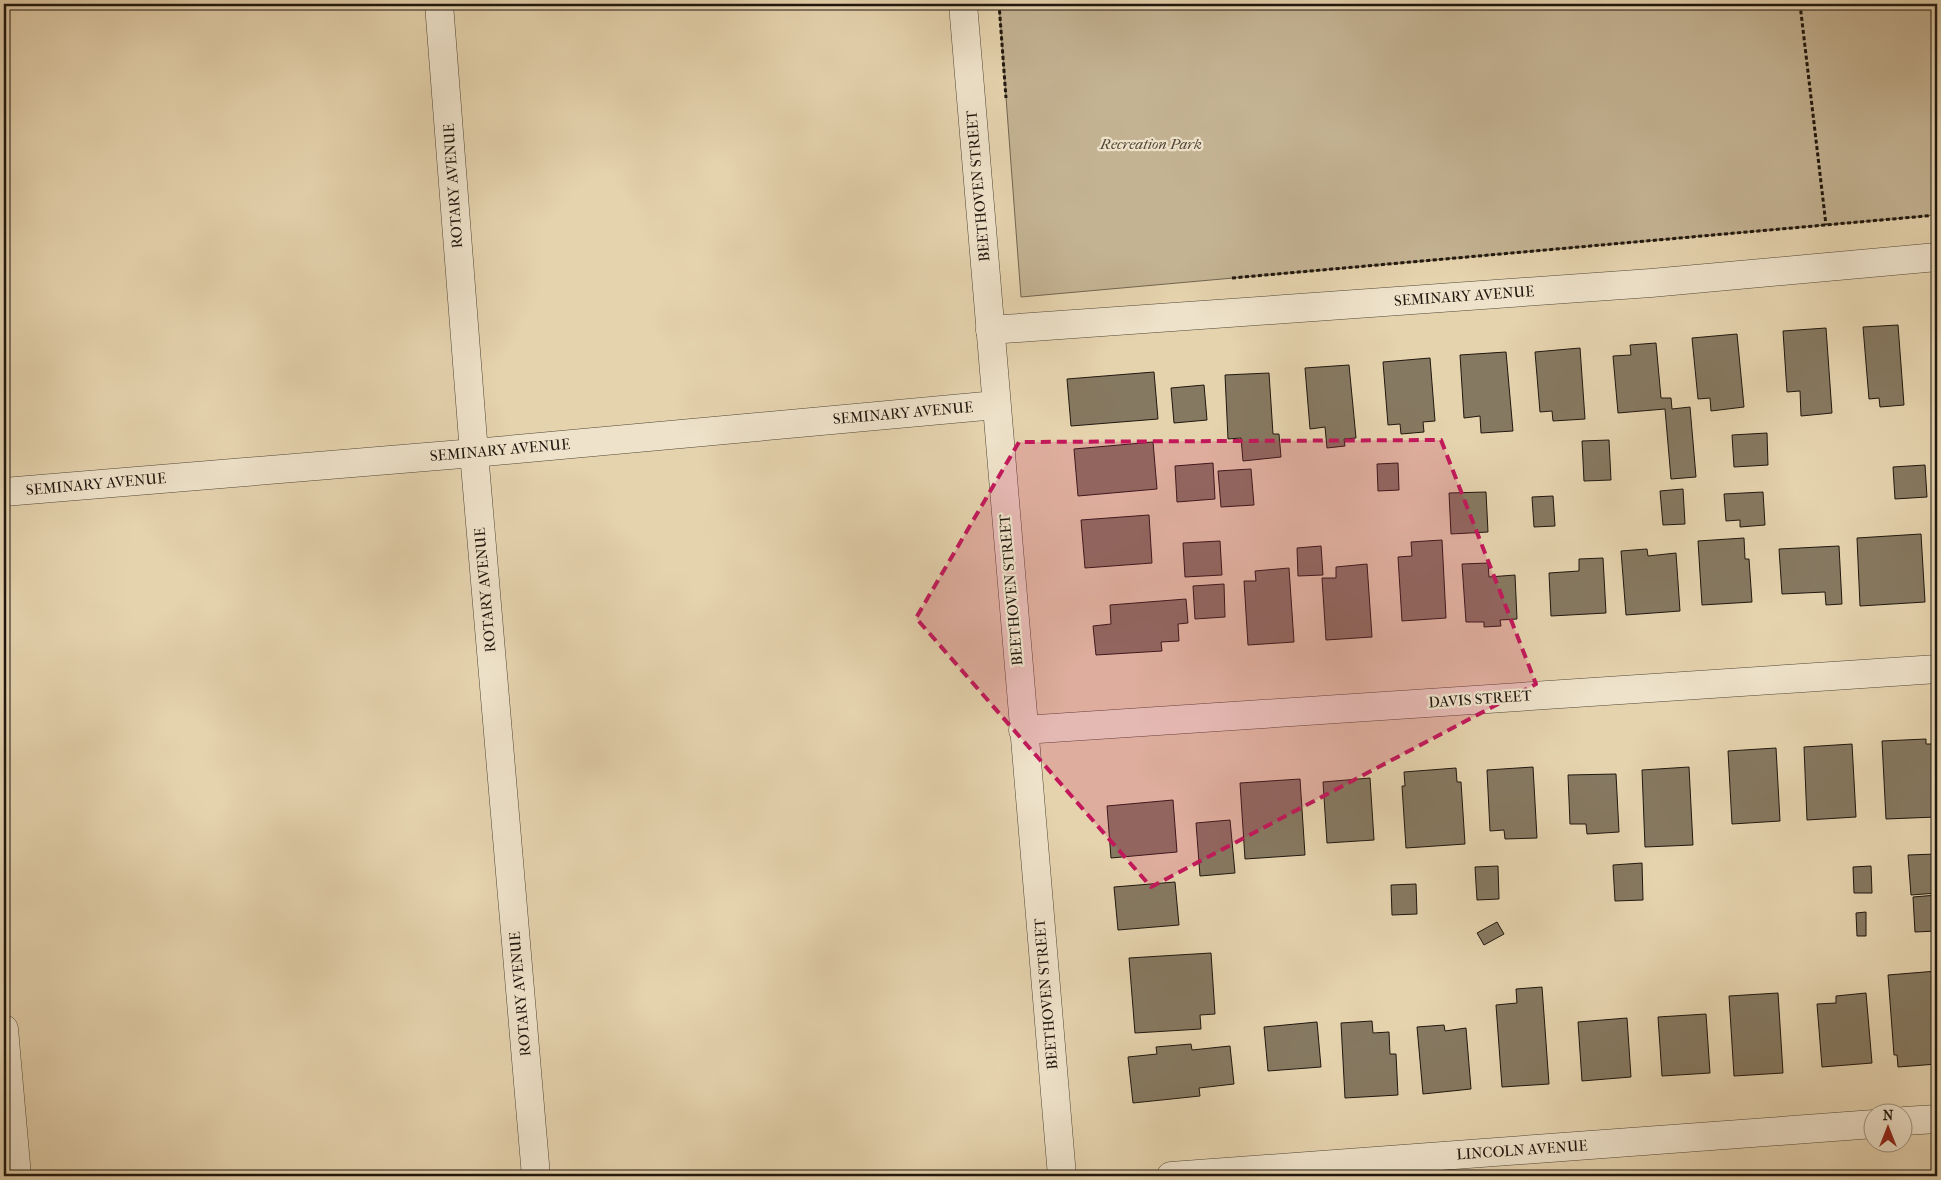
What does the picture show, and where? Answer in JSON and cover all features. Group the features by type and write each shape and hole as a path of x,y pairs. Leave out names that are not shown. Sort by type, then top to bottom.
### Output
{"street":[{"name":"ROTARY AVENUE","path":"439,4 474,452 536,1176"},
{"name":"BEETHOVEN STREET","path":"963,4 1062,1176"},
{"name":"SEMINARY AVENUE","path":"990,330 1651,283 1937,257"},
{"name":"SEMINARY AVENUE","path":"4,492 996,405"},
{"name":"DAVIS STREET","path":"1023,730 1937,669"},
{"path":"4,1030 17,1176"},
{"path":"1914,1121 1937,1119"},
{"name":"LINCOLN AVENUE","path":"1171,1176 1864,1125"}],"path":[{"path":"999,4 1006,102"},
{"path":"1800,4 1826,225"},
{"path":"1230,278 1937,215"}],"highlighted area":[{"path":"1441,440 1536,684 1151,887 916,618 1019,442"}],"green space":[{"name":"Recreation Park","path":"999,4 1937,4 1937,215 1021,297"}],"building":[{"path":"1937,319 1937,370 1933,320"},
{"path":"1898,325 1904,405 1880,407 1879,398 1869,399 1863,327"},
{"path":"1826,328 1832,413 1801,416 1800,391 1787,392 1783,331"},
{"path":"1737,334 1744,407 1711,411 1710,398 1698,399 1692,338"},
{"path":"1656,343 1661,398 1671,398 1672,409 1690,407 1696,477 1671,479 1665,409 1618,413 1613,356 1631,355 1630,345"},
{"path":"1580,348 1585,419 1553,421 1552,411 1540,412 1535,352"},
{"path":"1506,352 1513,431 1481,433 1480,416 1464,418 1460,355"},
{"path":"1430,358 1435,421 1423,422 1424,432 1401,434 1400,424 1388,425 1383,362"},
{"path":"1349,365 1356,438 1344,439 1345,446 1327,448 1325,427 1310,429 1305,368"},
{"path":"1154,372 1158,419 1071,426 1067,379"},
{"path":"1269,373 1273,434 1279,434 1281,457 1243,461 1241,438 1228,439 1225,375"},
{"path":"1204,385 1207,420 1174,423 1171,388"},
{"path":"1767,433 1768,465 1734,467 1732,435"},
{"path":"1609,440 1611,480 1584,481 1582,441"},
{"path":"1153,442 1157,489 1078,496 1074,449"},
{"path":"1213,463 1215,499 1177,502 1175,466"},
{"path":"1398,463 1399,490 1378,491 1377,464"},
{"path":"1925,465 1927,497 1895,499 1893,467"},
{"path":"1251,469 1254,505 1221,507 1218,471"},
{"path":"1683,489 1685,524 1663,525 1660,491"},
{"path":"1486,492 1488,532 1451,534 1449,493"},
{"path":"1763,492 1765,525 1740,527 1740,520 1726,521 1724,494"},
{"path":"1553,496 1555,526 1534,527 1532,497"},
{"path":"1149,515 1152,563 1085,568 1081,520"},
{"path":"1921,534 1925,602 1860,606 1857,538"},
{"path":"1744,538 1745,559 1749,559 1752,602 1702,605 1698,541"},
{"path":"1442,540 1446,618 1402,621 1398,557 1412,556 1411,542"},
{"path":"1220,541 1222,575 1185,577 1183,543"},
{"path":"1321,546 1323,575 1298,576 1297,548"},
{"path":"1839,546 1842,604 1826,605 1825,592 1782,594 1779,549"},
{"path":"1647,549 1648,556 1676,553 1680,611 1626,615 1621,551"},
{"path":"1603,558 1606,613 1551,616 1549,573 1579,571 1579,559"},
{"path":"1488,563 1489,577 1515,575 1517,619 1500,620 1501,626 1484,627 1484,622 1466,622 1462,564"},
{"path":"1367,564 1372,637 1326,640 1322,578 1336,578 1336,567"},
{"path":"1289,568 1294,642 1248,645 1244,581 1256,581 1255,571"},
{"path":"1224,584 1225,617 1195,619 1193,586"},
{"path":"1186,599 1188,623 1178,624 1179,641 1161,642 1162,651 1096,655 1093,626 1111,624 1110,605"},
{"path":"1926,739 1926,744 1933,744 1936,817 1886,819 1882,741"},
{"path":"1852,744 1856,817 1807,820 1804,747"},
{"path":"1776,748 1780,821 1732,824 1728,751"},
{"path":"1533,767 1537,838 1505,839 1504,830 1490,831 1487,770"},
{"path":"1689,767 1693,845 1645,847 1642,770"},
{"path":"1456,768 1457,782 1461,782 1465,844 1406,848 1402,786 1405,786 1404,772"},
{"path":"1616,774 1619,832 1587,834 1586,824 1570,824 1568,775"},
{"path":"1370,778 1374,840 1327,843 1323,782"},
{"path":"1300,779 1305,855 1245,859 1240,783"},
{"path":"1173,800 1177,852 1111,858 1107,806"},
{"path":"1230,820 1235,873 1200,876 1196,823"},
{"path":"1937,854 1937,893 1911,895 1908,855"},
{"path":"1642,863 1643,900 1615,901 1613,865"},
{"path":"1498,866 1499,899 1477,900 1475,867"},
{"path":"1871,866 1872,893 1854,893 1853,867"},
{"path":"1175,882 1179,925 1118,930 1114,887"},
{"path":"1416,884 1417,914 1392,915 1391,885"},
{"path":"1937,895 1937,931 1915,932 1913,897"},
{"path":"1866,912 1866,936 1857,936 1856,913"},
{"path":"1497,922 1504,934 1484,945 1477,933"},
{"path":"1211,953 1215,1014 1200,1015 1201,1029 1135,1033 1129,958"},
{"path":"1937,971 1937,1064 1898,1067 1897,1055 1894,1055 1888,975"},
{"path":"1542,987 1549,1084 1502,1087 1496,1005 1517,1003 1516,989"},
{"path":"1778,993 1783,1073 1734,1076 1729,996"},
{"path":"1866,993 1872,1063 1822,1067 1817,1004 1836,1003 1836,996"},
{"path":"1706,1014 1710,1073 1662,1076 1658,1017"},
{"path":"1627,1018 1631,1077 1582,1081 1578,1022"},
{"path":"1372,1021 1373,1033 1389,1032 1390,1054 1396,1054 1398,1095 1345,1098 1341,1023"},
{"path":"1317,1022 1321,1067 1268,1071 1264,1027"},
{"path":"1444,1025 1445,1031 1466,1028 1471,1089 1423,1094 1417,1027"},
{"path":"1191,1044 1192,1050 1230,1046 1234,1084 1199,1088 1200,1096 1133,1103 1128,1057 1157,1054 1156,1047"}]}
